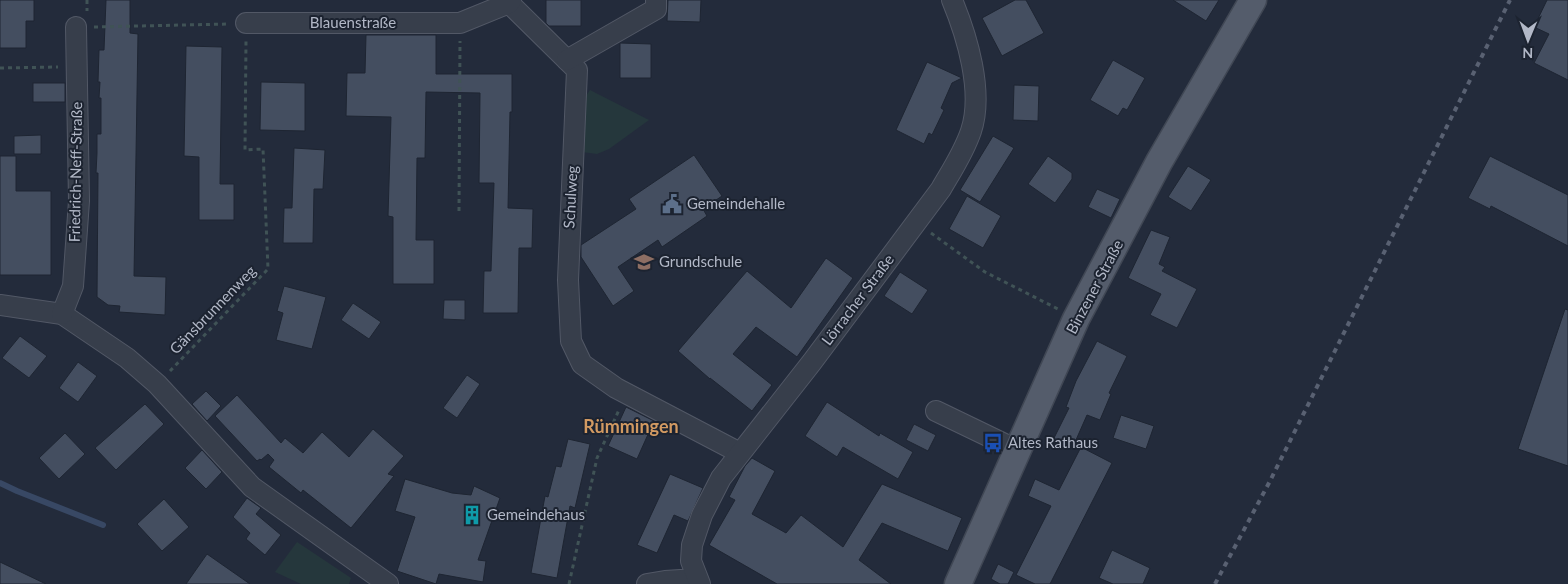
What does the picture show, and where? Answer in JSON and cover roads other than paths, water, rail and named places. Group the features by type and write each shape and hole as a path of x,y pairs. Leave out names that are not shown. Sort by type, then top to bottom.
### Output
{"main road":[{"name":"Binzener Straße","path":"958,584 1076,319 1159,162 1253,0"}],"street":[{"path":"566,60 656,9 656,0"},
{"name":"Lörracher Straße","path":"698,581 691,561 692,545 702,515 721,478 812,362 941,189 958,160 971,130 976,101 973,72 959,18 952,0"},
{"name":"Schulweg","path":"510,1 577,70 568,280 570,341 582,364 626,393 740,453"},
{"name":"Blauenstraße","path":"246,23 460,23 510,1"},
{"name":"Friedrich-Neff-Straße","path":"62,314 73,286 78,201 76,27"},
{"path":"0,304 62,314 127,358 157,384 252,487 388,584"},
{"path":"936,411 1017,450"},
{"path":"647,584 666,581 698,581"}],"waterway":[{"path":"0,483 103,525"}],"railway":[{"path":"1215,584 1270,481 1510,0"}],"place":[{"name":"Gemeindehalle","path":"672,204"},
{"name":"Grundschule","path":"644,262"},
{"name":"Altes Rathaus","path":"993,443"},
{"name":"Gemeindehaus","path":"472,515"}],"district":[{"name":"Rümmingen","path":"631,427"}]}
